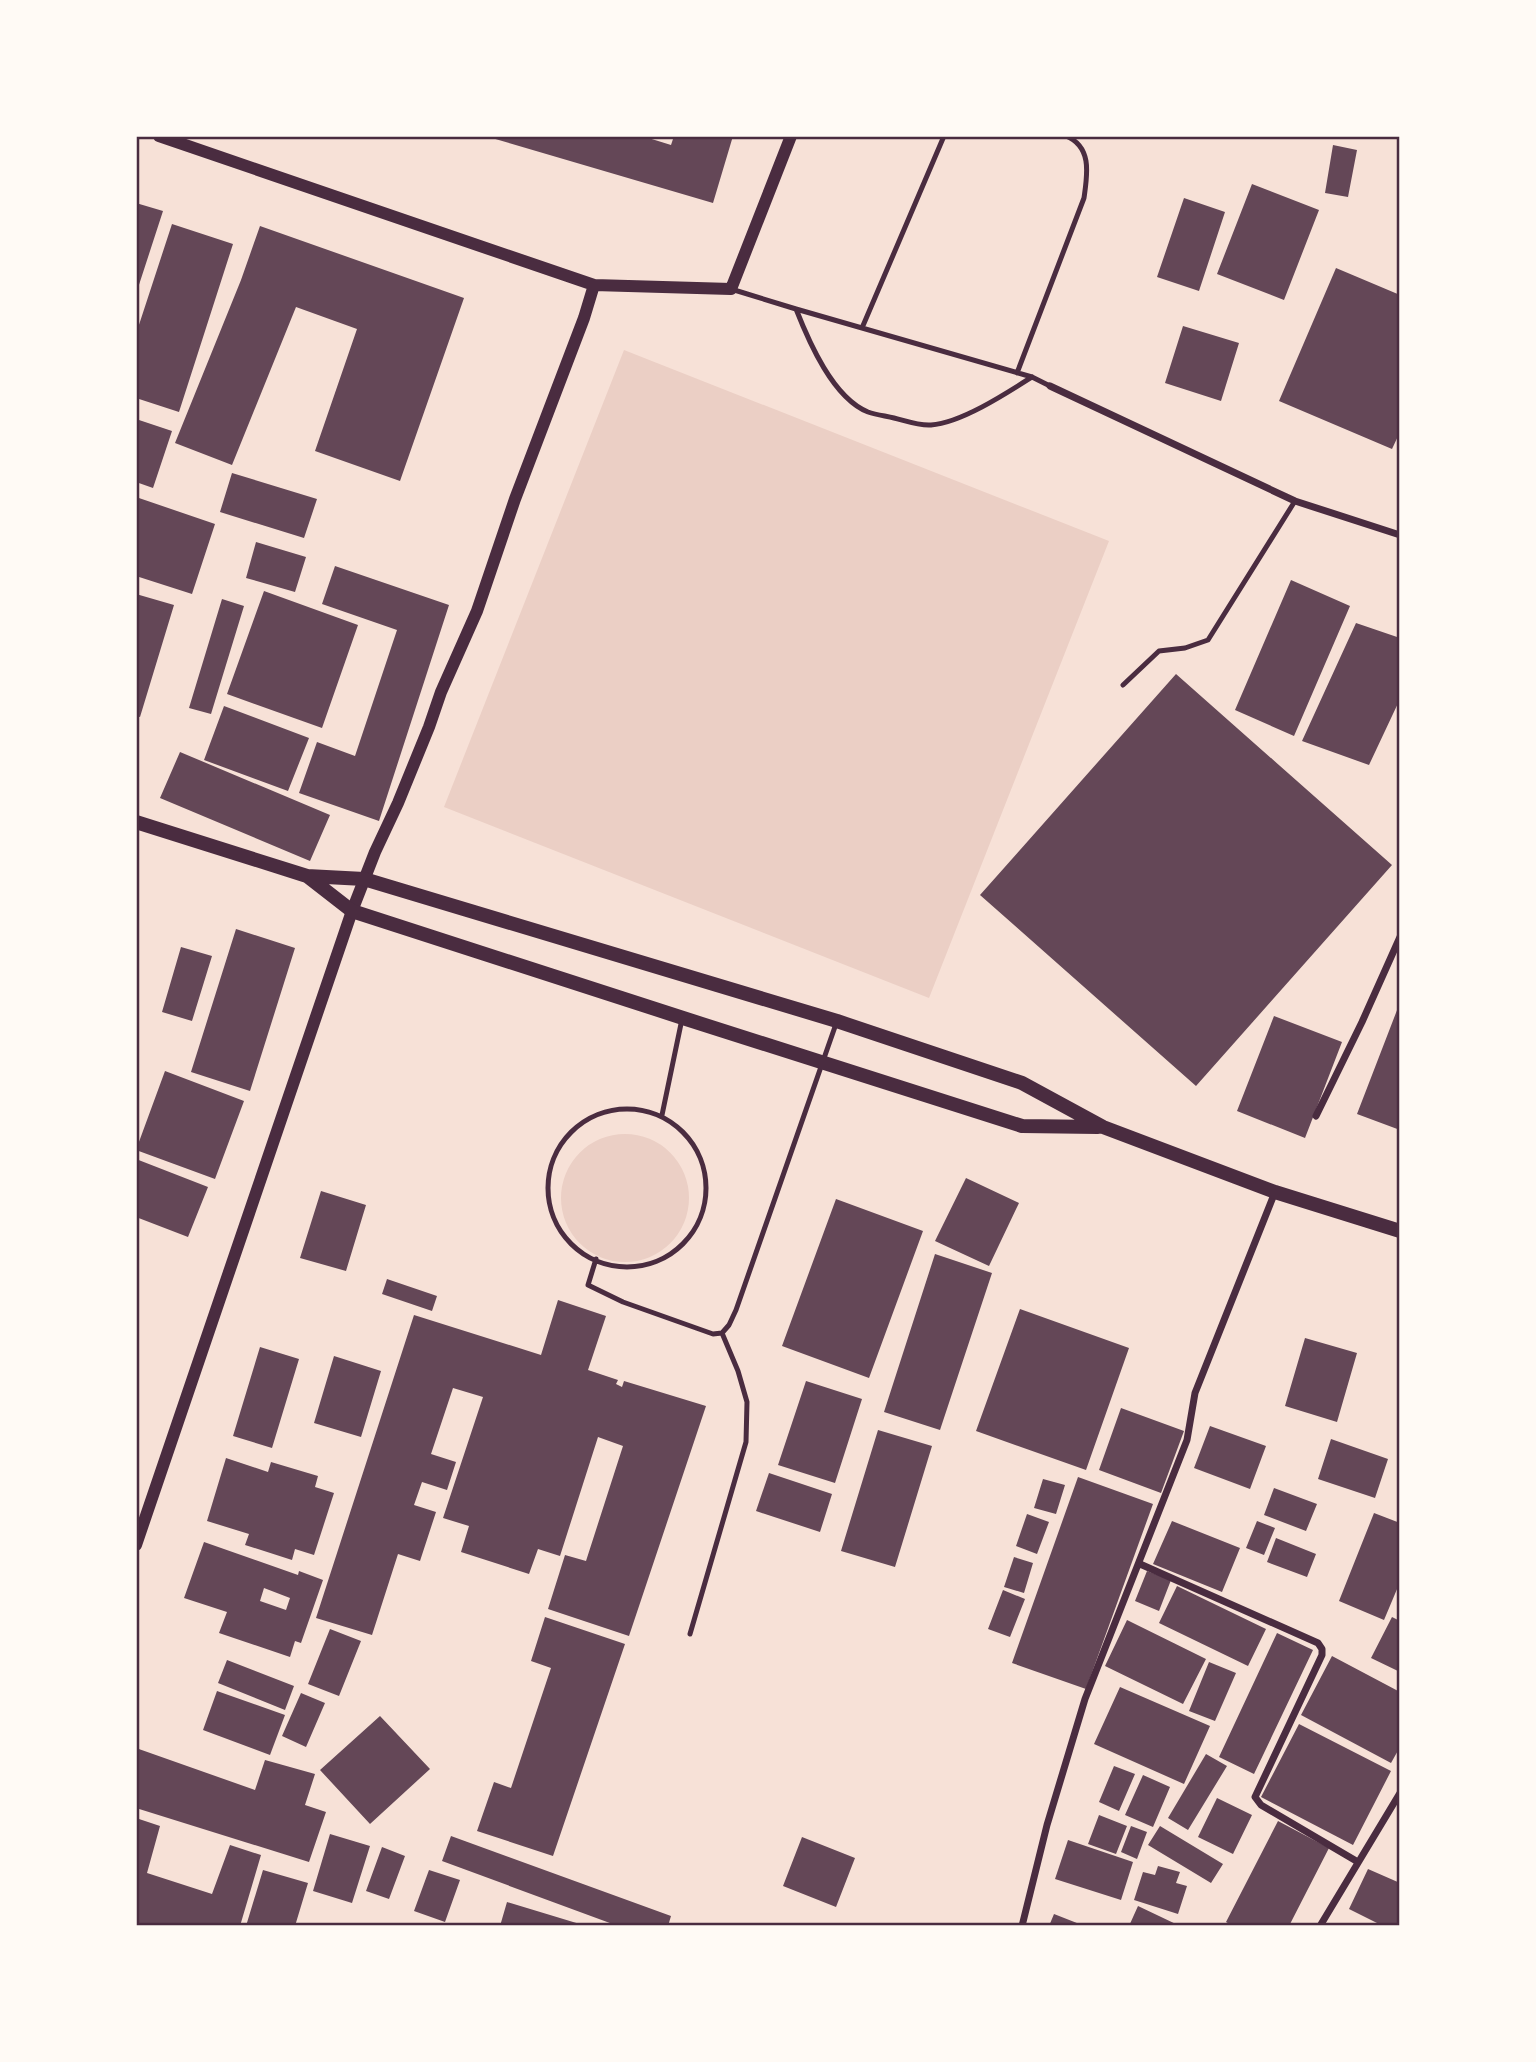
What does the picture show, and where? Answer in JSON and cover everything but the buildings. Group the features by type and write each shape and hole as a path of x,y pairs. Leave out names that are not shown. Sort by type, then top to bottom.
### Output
{"main road":[{"path":"136,822 307,876 364,879 837,1021 1022,1083 1103,1127 1275,1192 1399,1231"},
{"path":"307,876 352,911 1023,1126 1103,1127"}],"street":[{"path":"159,136 594,285 732,289 791,136"},
{"path":"136,1545 352,911 477,611 514,499 584,318 594,285"},
{"path":"1051,386 1294,501 1399,535"},
{"path":"1316,1116 1362,1022 1399,937"},
{"path":"1022,1926 1047,1825 1085,1699 1187,1440 1195,1393 1275,1192"},
{"path":"1140,1564 1321,1646 1322,1655 1255,1797 1261,1805 1358,1862"},
{"path":"1320,1926 1399,1793"}],"lane":[{"path":"862,328 944,136"},
{"path":"1017,373 1084,198 1088,168 1083,152 1066,136"},
{"path":"732,289 1032,377 1051,386"},
{"path":"796,309 809,343 833,380 846,397 867,411 930,425 960,416 1006,394 1032,377"},
{"path":"1123,685 1159,651 1185,648 1208,640 1294,501"},
{"path":"662,1115 683,1018"},
{"path":"596,1259 588,1285 623,1302 713,1334 722,1333 736,1310 837,1021"},
{"path":"625,1109 662,1115 691,1139 706,1173 704,1211 685,1243 653,1264 615,1267 580,1252 555,1224 546,1186 557,1148 585,1119 625,1109"},
{"path":"690,1634 746,1442 747,1402 722,1333"}],"shaded area":[{"path":"624,350 1109,541 929,998 444,807"},
{"path":"625,1134 649,1139 670,1153 684,1174 689,1198 684,1222 670,1243 649,1257 625,1262 601,1257 580,1243 566,1222 561,1198 566,1174 580,1153 601,1139"}]}
